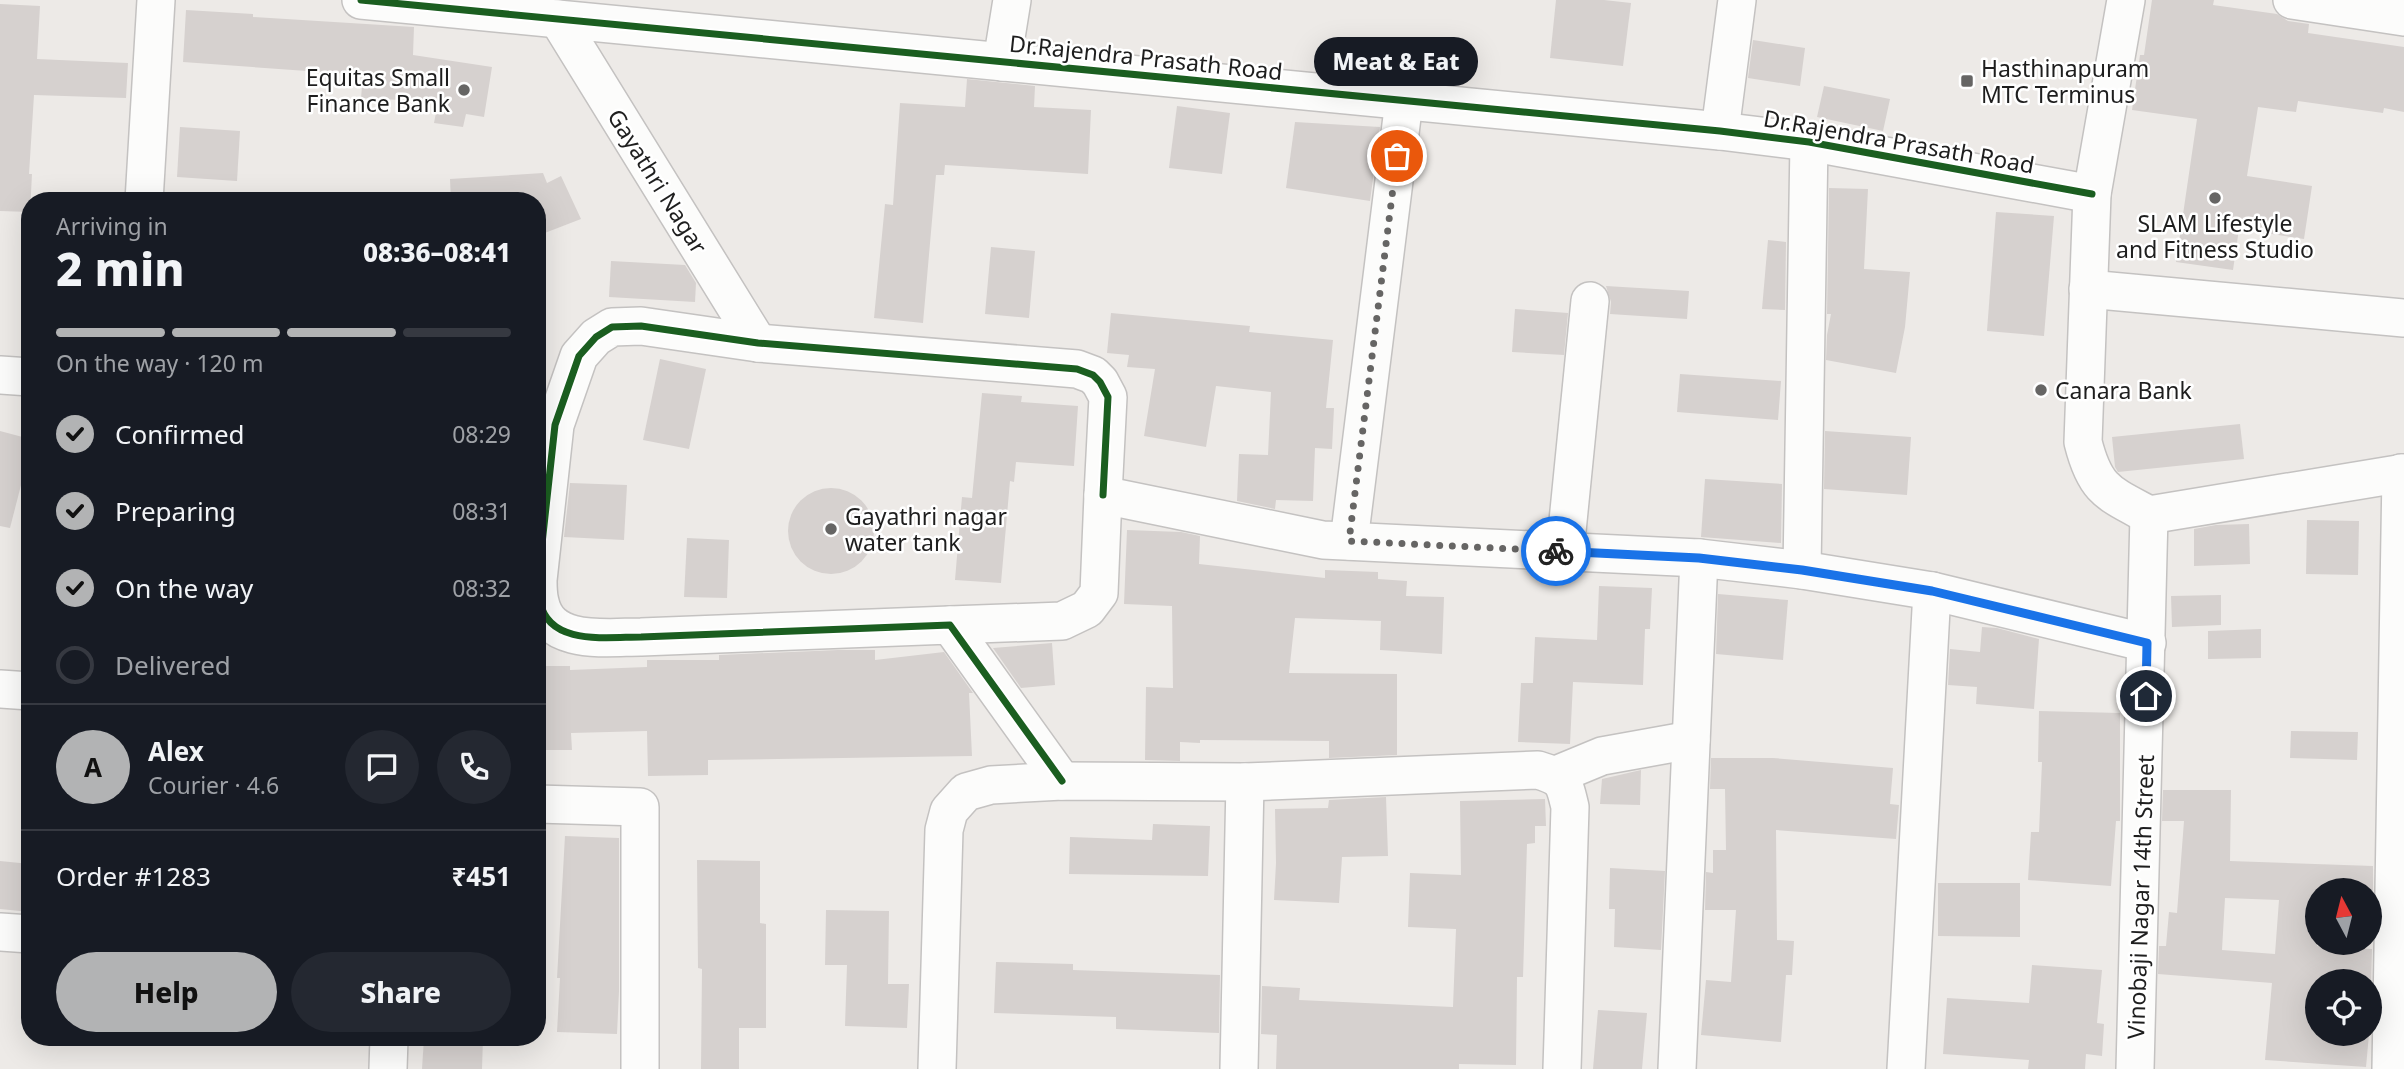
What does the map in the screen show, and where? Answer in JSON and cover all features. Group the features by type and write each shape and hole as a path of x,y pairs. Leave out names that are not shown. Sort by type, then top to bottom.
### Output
{"street":[{"path":"145,192 156,0"},
{"name":"Dr.Rajendra Prasath Road","path":"361,0 1720,131 1809,142 2092,194"},
{"path":"1002,62 1012,0"},
{"path":"1720,131 1737,0"},
{"path":"2126,0 2092,194 2083,442 2089,466 2107,493 2149,515 2402,473 2391,1069"},
{"path":"2292,0 2404,17"},
{"name":"Gayathri Nagar","path":"558,19 758,343"},
{"path":"1349,541 1404,101"},
{"path":"1802,570 1809,142"},
{"path":"2088,289 2404,318"},
{"path":"1565,551 1590,301"},
{"path":"546,424 579,356 596,337 612,327 641,326 758,343 1077,369 1093,375 1108,397 1099,593 1087,609 1062,621 590,637 564,633 546,616"},
{"path":"0,375 21,376"},
{"path":"1103,495 1323,540 1699,558 1802,570 1932,591 2147,643"},
{"name":"Vinobaji Nagar 14th Street","path":"2135,1069 2149,515"},
{"path":"1677,1069 1699,558"},
{"path":"1906,1069 1932,591"},
{"path":"950,625 1062,781"},
{"path":"0,689 21,690"},
{"path":"1556,775 1602,756 1691,740"},
{"path":"937,1069 944,830 949,811 965,792 991,785 1062,781 1245,782 1538,770 1556,775 1565,784 1570,807 1562,1069"},
{"path":"1238,1069 1245,782"},
{"path":"546,804 640,807 640,1069"},
{"path":"0,932 21,933"},
{"path":"388,1069 389,1046"}],"building":[{"path":"1556,0 1631,3 1623,66 1550,58"},
{"path":"2152,0 2214,0 2213,5 2277,14 2288,21 2309,24 2308,33 2404,47 2404,112 2384,108 2383,113 2298,101 2296,112 2258,107 2247,176 2312,186 2304,239 2239,229 2233,270 2176,262 2197,119 2132,110"},
{"path":"0,4 40,6 37,59 128,63 126,98 34,95 29,174 32,174 31,192 21,192 21,212 0,211"},
{"path":"186,10 414,27 413,55 492,67 484,117 466,114 463,127 434,123 438,102 361,98 363,75 183,62"},
{"path":"1753,40 1805,48 1800,86 1748,78"},
{"path":"967,79 1035,86 1034,107 1091,110 1088,174 945,165 944,175 936,175 923,323 874,318 885,204 893,205 900,103 965,107"},
{"path":"1824,86 1890,99 1883,131 1817,117"},
{"path":"1177,106 1230,113 1222,174 1169,168"},
{"path":"1295,122 1380,127 1370,201 1286,188"},
{"path":"180,127 240,131 237,181 177,177"},
{"path":"543,173 547,183 561,176 581,219 546,233 546,192 451,192 450,179"},
{"path":"1829,188 1868,189 1864,269 1910,272 1905,327 1896,373 1826,360 1831,314 1827,314"},
{"path":"1996,212 2054,216 2044,336 1987,331"},
{"path":"1768,240 1786,242 1785,310 1762,309"},
{"path":"991,247 1035,251 1029,318 985,314"},
{"path":"611,261 685,265 696,283 695,302 609,297"},
{"path":"1606,286 1689,291 1687,319 1610,314 1611,302"},
{"path":"1515,309 1568,313 1564,355 1512,352"},
{"path":"1111,313 1250,326 1249,332 1333,340 1326,408 1334,408 1332,449 1315,448 1313,501 1276,500 1275,509 1237,501 1239,454 1268,455 1271,392 1216,386 1206,447 1144,436 1155,369 1127,367 1129,355 1107,353"},
{"path":"660,359 706,369 689,449 643,440"},
{"path":"1680,374 1781,381 1778,420 1677,412"},
{"path":"982,393 1022,396 1021,402 1078,406 1074,466 1016,462 1014,482 1010,481 1001,583 955,580 962,497 972,498"},
{"path":"2240,424 2244,459 2118,472 2115,467 2112,437"},
{"path":"0,431 21,437 21,485 10,528 0,526"},
{"path":"1825,431 1911,437 1907,495 1824,489"},
{"path":"1705,479 1782,484 1781,543 1701,537"},
{"path":"570,483 627,485 624,540 564,537"},
{"name":"Gayathri nagar water tank","path":"831,488 855,495 867,507 874,531 867,555 855,567 831,574 807,567 795,555 788,531 795,507 807,495"},
{"path":"2307,520 2359,521 2358,575 2306,574"},
{"path":"2249,524 2250,564 2194,566 2194,529"},
{"path":"1127,530 1181,532 1200,536 1199,564 1325,578 1325,570 1378,572 1378,579 1407,581 1406,596 1444,597 1442,654 1380,650 1381,621 1295,618 1289,673 1397,674 1397,755 1329,758 1329,741 1200,740 1200,743 1180,742 1180,761 1145,760 1146,687 1173,688 1172,606 1124,604"},
{"path":"687,538 729,540 727,598 684,597"},
{"path":"1599,586 1652,588 1650,629 1645,629 1643,685 1573,682 1570,744 1518,742 1521,683 1533,683 1535,637 1597,640"},
{"path":"1718,594 1788,600 1783,660 1716,654"},
{"path":"2221,595 2221,625 2172,627 2171,596"},
{"path":"1982,627 1997,628 2039,639 2034,709 1976,704 1977,687 1948,685 1950,649 1980,652"},
{"path":"2261,629 2261,658 2208,659 2208,631"},
{"path":"1052,643 1055,685 1021,688 993,648"},
{"path":"875,650 875,660 944,652 973,693 969,693 972,756 708,760 708,775 648,776 647,731 571,733 572,750 546,750 546,666 570,666 570,670 647,667 647,660 719,660 719,655"},
{"path":"2039,711 2120,713 2120,821 2116,821 2111,886 2028,880 2031,832 2039,832 2042,762 2038,762"},
{"path":"2291,731 2358,732 2357,760 2290,758"},
{"path":"1711,758 1773,758 1893,768 1890,804 1899,805 1896,839 1776,830 1777,940 1794,941 1792,975 1786,975 1781,1042 1701,1035 1706,980 1731,982 1736,910 1705,910 1706,872 1713,873 1713,850 1726,850 1725,789 1710,789"},
{"path":"1641,770 1640,805 1600,804 1602,779"},
{"path":"2163,790 2231,790 2230,861 2373,866 2373,878 2305,878 2305,956 2372,956 2371,969 2305,969 2305,1046 2368,1046 2366,1067 2265,1060 2272,983 2158,974 2159,946 2166,946 2169,912 2177,913 2184,821 2162,821","holes":["2225,898 2279,900 2275,954 2222,950"]},
{"path":"1386,797 1388,856 1342,857 1339,903 1274,900 1275,809 1328,808 1329,800"},
{"path":"1545,799 1546,826 1535,826 1535,843 1527,844 1523,977 1517,977 1516,1065 1459,1064 1459,1069 1276,1069 1277,1035 1261,1034 1262,986 1300,988 1299,1000 1453,1007 1456,929 1408,927 1410,873 1461,875 1460,801"},
{"path":"1153,824 1210,826 1208,876 1069,874 1070,837 1152,840"},
{"path":"565,836 619,838 617,1034 557,1032 560,978 557,978"},
{"path":"697,860 760,861 760,923 766,924 766,1028 739,1028 739,1069 701,1069 702,969 698,968"},
{"path":"0,861 21,863 21,911 0,909"},
{"path":"1610,868 1665,871 1661,950 1614,947 1615,909 1609,909"},
{"path":"1938,883 2020,883 2020,937 1938,936"},
{"path":"826,910 889,911 888,984 909,984 907,1028 845,1026 847,965 825,965"},
{"path":"996,962 1073,964 1073,970 1220,975 1219,1033 1116,1029 1116,1017 994,1013"},
{"path":"2032,965 2102,970 2097,1023 2104,1024 2102,1056 2086,1054 2085,1069 2028,1069 2029,1060 1943,1054 1947,998 2029,1003"},
{"path":"1598,1010 1647,1013 1642,1069 1593,1069"},
{"path":"423,1046 483,1046 482,1069 422,1069"}],"cycle path":[{"path":"361,0 1720,131 1809,142 2092,194"},
{"path":"546,507 555,425 579,356 596,337 612,327 641,326 758,343 1077,369 1093,375 1108,397 1103,495"},
{"path":"546,616 555,626 567,632 596,638 950,625 1062,781"}],"way so far":[{"path":"1397,156 1349,541 1556,551"}],"place":[{"name":"Hasthinapuram MTC Terminus","path":"1967,81"},
{"name":"Equitas Small Finance Bank","path":"464,90"},
{"name":"Meat & Eat","path":"1397,156"},
{"name":"SLAM Lifestyle and Fitness Studio","path":"2215,198"},
{"name":"Canara Bank","path":"2041,390"},
{"name":"Gayathri nagar water tank","path":"831,529"}],"route":[{"path":"1556,551 1699,558 1802,570 1932,591 2147,643 2146,696"}]}
